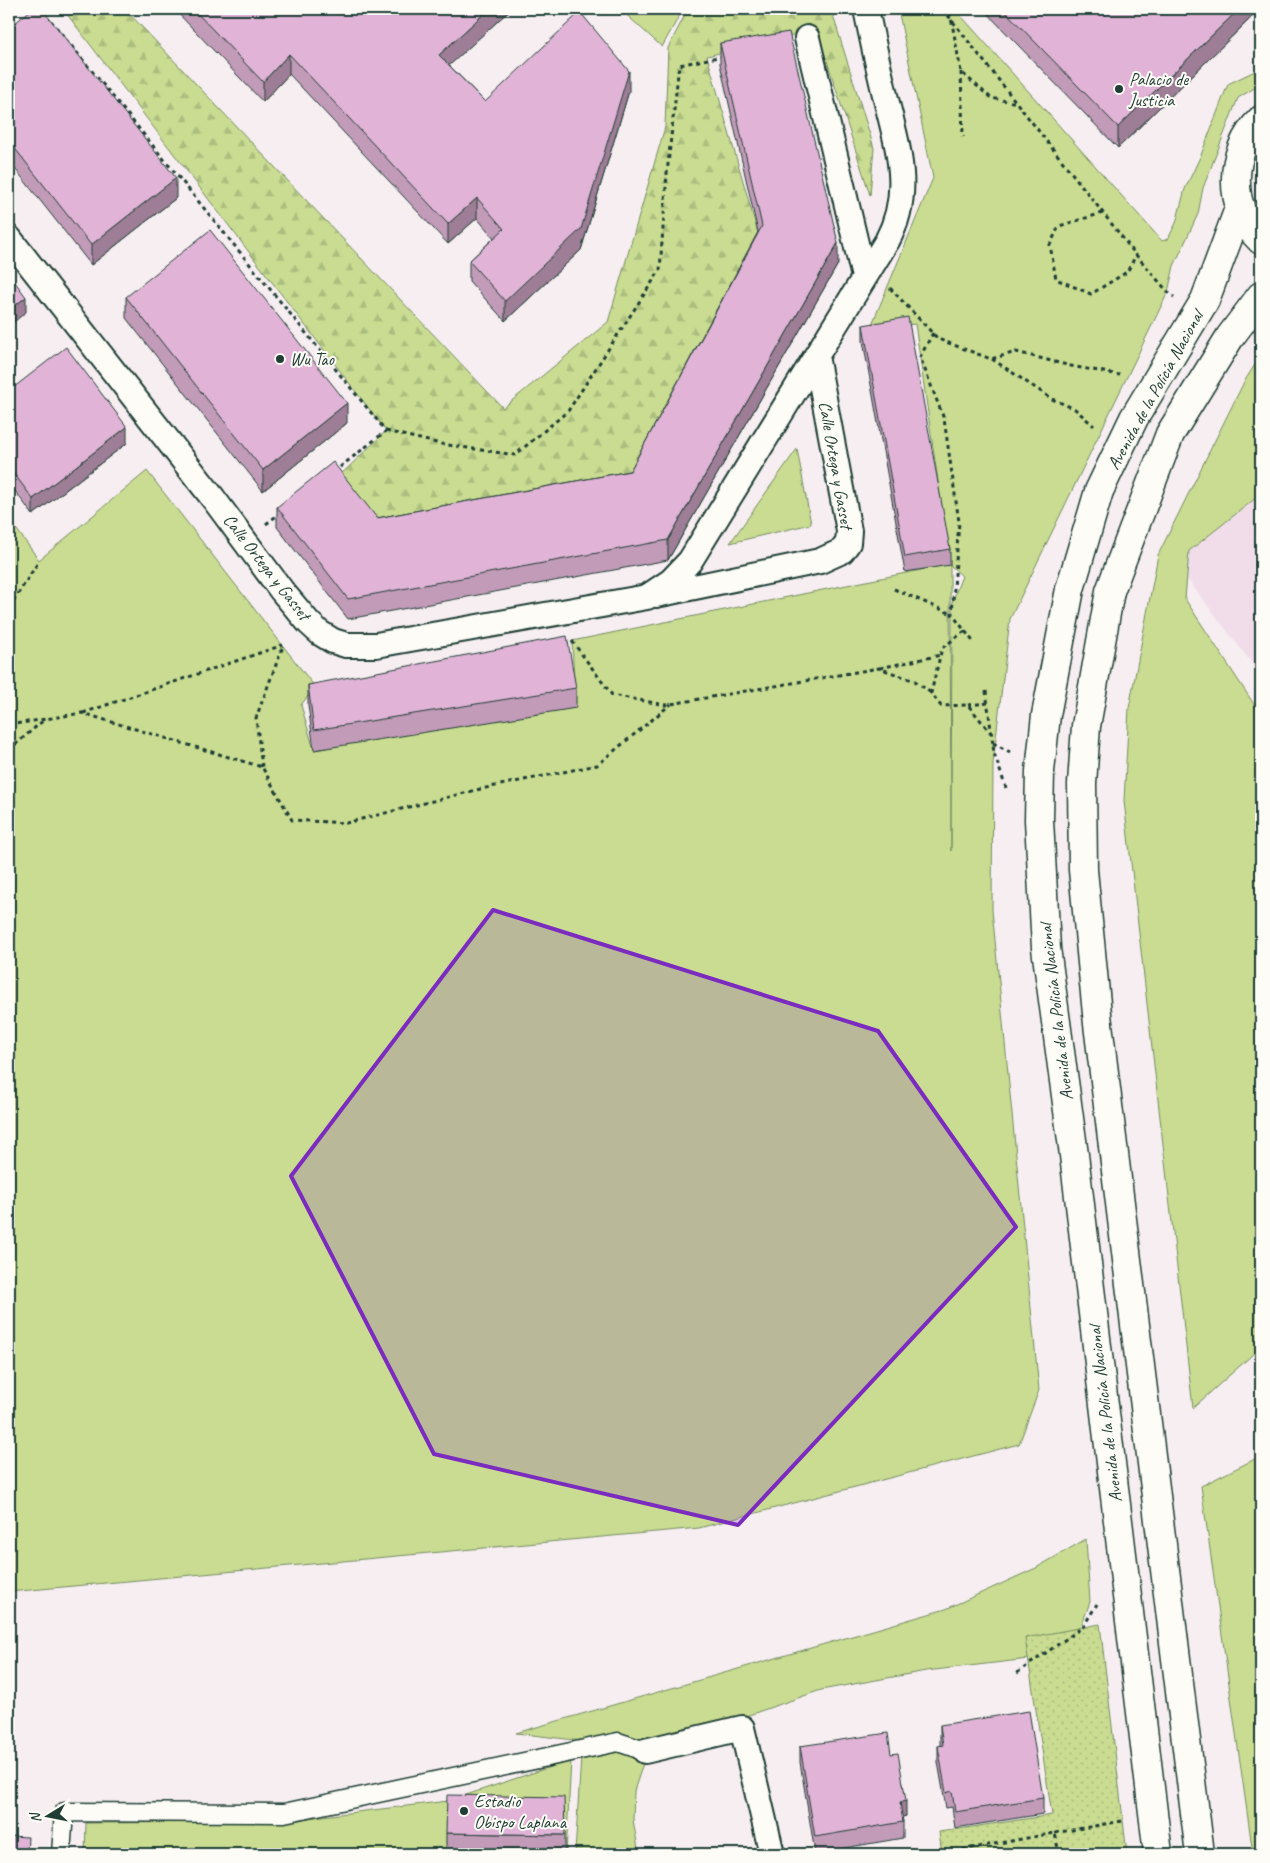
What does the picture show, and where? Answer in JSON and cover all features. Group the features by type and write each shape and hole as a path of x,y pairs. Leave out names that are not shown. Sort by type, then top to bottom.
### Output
{"main road":[{"path":"1261,120 1245,140 1238,161 1236,184 1240,206 1251,228 1261,240"},
{"name":"Avenida de la Policía Nacional","path":"1158,1854 1099,1359 1046,948 1039,820 1040,771 1046,715 1070,589 1099,491 1134,418 1205,300 1240,206"},
{"name":"Avenida de la Policía Nacional","path":"1200,1854 1098,1024 1083,870 1082,784 1086,726 1110,591 1170,434 1230,337 1261,296"}],"street":[{"name":"Calle Ortega y Gasset","path":"646,596 671,581 690,561 887,241 899,216 902,186 899,152 866,9"},
{"path":"807,38 864,278"},
{"name":"Calle Ortega y Gasset","path":"9,238 282,591 320,633 333,641 346,645 376,644 804,566 830,557 842,550 848,543 849,531 816,356"},
{"path":"61,1854 64,1812 284,1812 618,1742 645,1751 742,1728 772,1854"}],"path":[{"path":"943,9 1136,255 1168,292"},
{"path":"950,12 961,72 963,137"},
{"path":"48,16 386,431 441,444 515,455 568,411 660,270 667,173 679,65 725,55"},
{"path":"961,72 991,98 1017,104"},
{"path":"1103,213 1059,226 1050,245 1056,279 1091,294 1127,272 1136,255"},
{"path":"888,286 938,339 991,359 1052,399 1075,409 1094,426"},
{"path":"933,334 920,357 944,419 959,522 952,614"},
{"path":"991,359 1016,352 1071,366 1120,375"},
{"path":"331,474 386,431"},
{"path":"245,541 284,510"},
{"path":"9,608 39,560"},
{"path":"894,590 952,614 976,644"},
{"path":"931,693 942,648 966,631"},
{"path":"572,642 612,695 665,705 879,668 941,655"},
{"path":"9,725 82,713 283,645 256,718 262,767 292,820 346,823 476,790 597,765 671,704"},
{"path":"879,668 915,682 931,693 941,706 988,702"},
{"path":"986,691 994,753 1006,788"},
{"path":"968,705 991,734"},
{"path":"82,713 262,767"},
{"path":"9,750 46,719"},
{"path":"993,743 1010,752"},
{"path":"1017,1673 1083,1627 1098,1603"},
{"path":"939,1854 957,1853 1122,1821"},
{"path":"1056,1833 1059,1854"}],"highlighted area":[{"path":"493,910 878,1031 1016,1227 738,1525 434,1454 291,1176"}],"shaded area":[{"path":"1261,479 1261,675 1171,558"}],"green space":[{"path":"63,9 125,9 503,408 608,322 665,127 668,48 688,9 831,9 874,148 870,195 817,30 707,56 762,247 630,491 377,538 333,482 386,431"},
{"path":"620,9 683,9 662,47"},
{"path":"898,9 955,9 1162,241 1168,239 1176,223 1185,189 1201,155 1228,84 1261,68 1261,84 1238,98 1203,188 1198,214 1174,266 1168,292 1010,619 993,763 992,910 1039,1390 1019,1444 699,1528 9,1592 9,519 39,560 147,471 315,687 301,705 314,750 575,700 572,641 950,564 915,324 870,329 933,178","holes":["950,565 962,576 952,602 951,851"]},
{"path":"1261,355 1261,494 1189,551 1185,599 1261,715 1261,1347 1193,1408 1124,801 1129,708 1158,555 1244,382"},
{"path":"797,449 811,524 730,543"},
{"path":"1261,1456 1261,1854 1253,1854 1201,1486"},
{"path":"1086,1539 1090,1602 1082,1624 1046,1657 926,1671 821,1690 723,1724 718,1720 650,1742 634,1791 633,1820 639,1854 575,1854 582,1741 516,1733 946,1609 1036,1568"},
{"path":"1100,1624 1127,1854 942,1854 939,1832 1052,1815 1025,1638"},
{"name":"Estadio Obispo Laplana","path":"571,1760 566,1854 85,1854 86,1823 273,1822 448,1801"}],"building":[{"path":"32,9 42,9 176,178 91,245 9,141 9,28"},
{"path":"193,9 489,9 439,55 485,102 580,12 629,71 581,229 505,301 469,261 504,229 477,198 448,224 289,54 263,82"},
{"name":"Palacio de Justicia","path":"1003,9 1104,9 1106,11 1108,9 1239,9 1118,127"},
{"path":"789,32 838,243 668,540 348,599 277,507 333,462 377,518 630,471 762,226 720,43"},
{"path":"210,230 347,403 263,470 126,297"},
{"path":"9,274 26,297 9,310"},
{"path":"908,317 950,549 905,557 863,325"},
{"path":"66,347 127,427 33,499 9,467 9,391"},
{"path":"567,636 576,688 314,730 308,685"},
{"path":"1029,1711 1043,1798 955,1812 952,1791 946,1793 938,1746 943,1745 940,1725"},
{"path":"888,1733 891,1754 898,1753 906,1801 900,1802 903,1822 815,1837 800,1746"},
{"path":"447,1795 564,1797 565,1835 446,1833"},
{"path":"9,1836 28,1837 27,1854 9,1854"}],"place":[{"name":"Palacio de Justicia","path":"1119,89"},
{"name":"Wu Tao","path":"280,359"},
{"name":"Estadio Obispo Laplana","path":"464,1811"}]}
